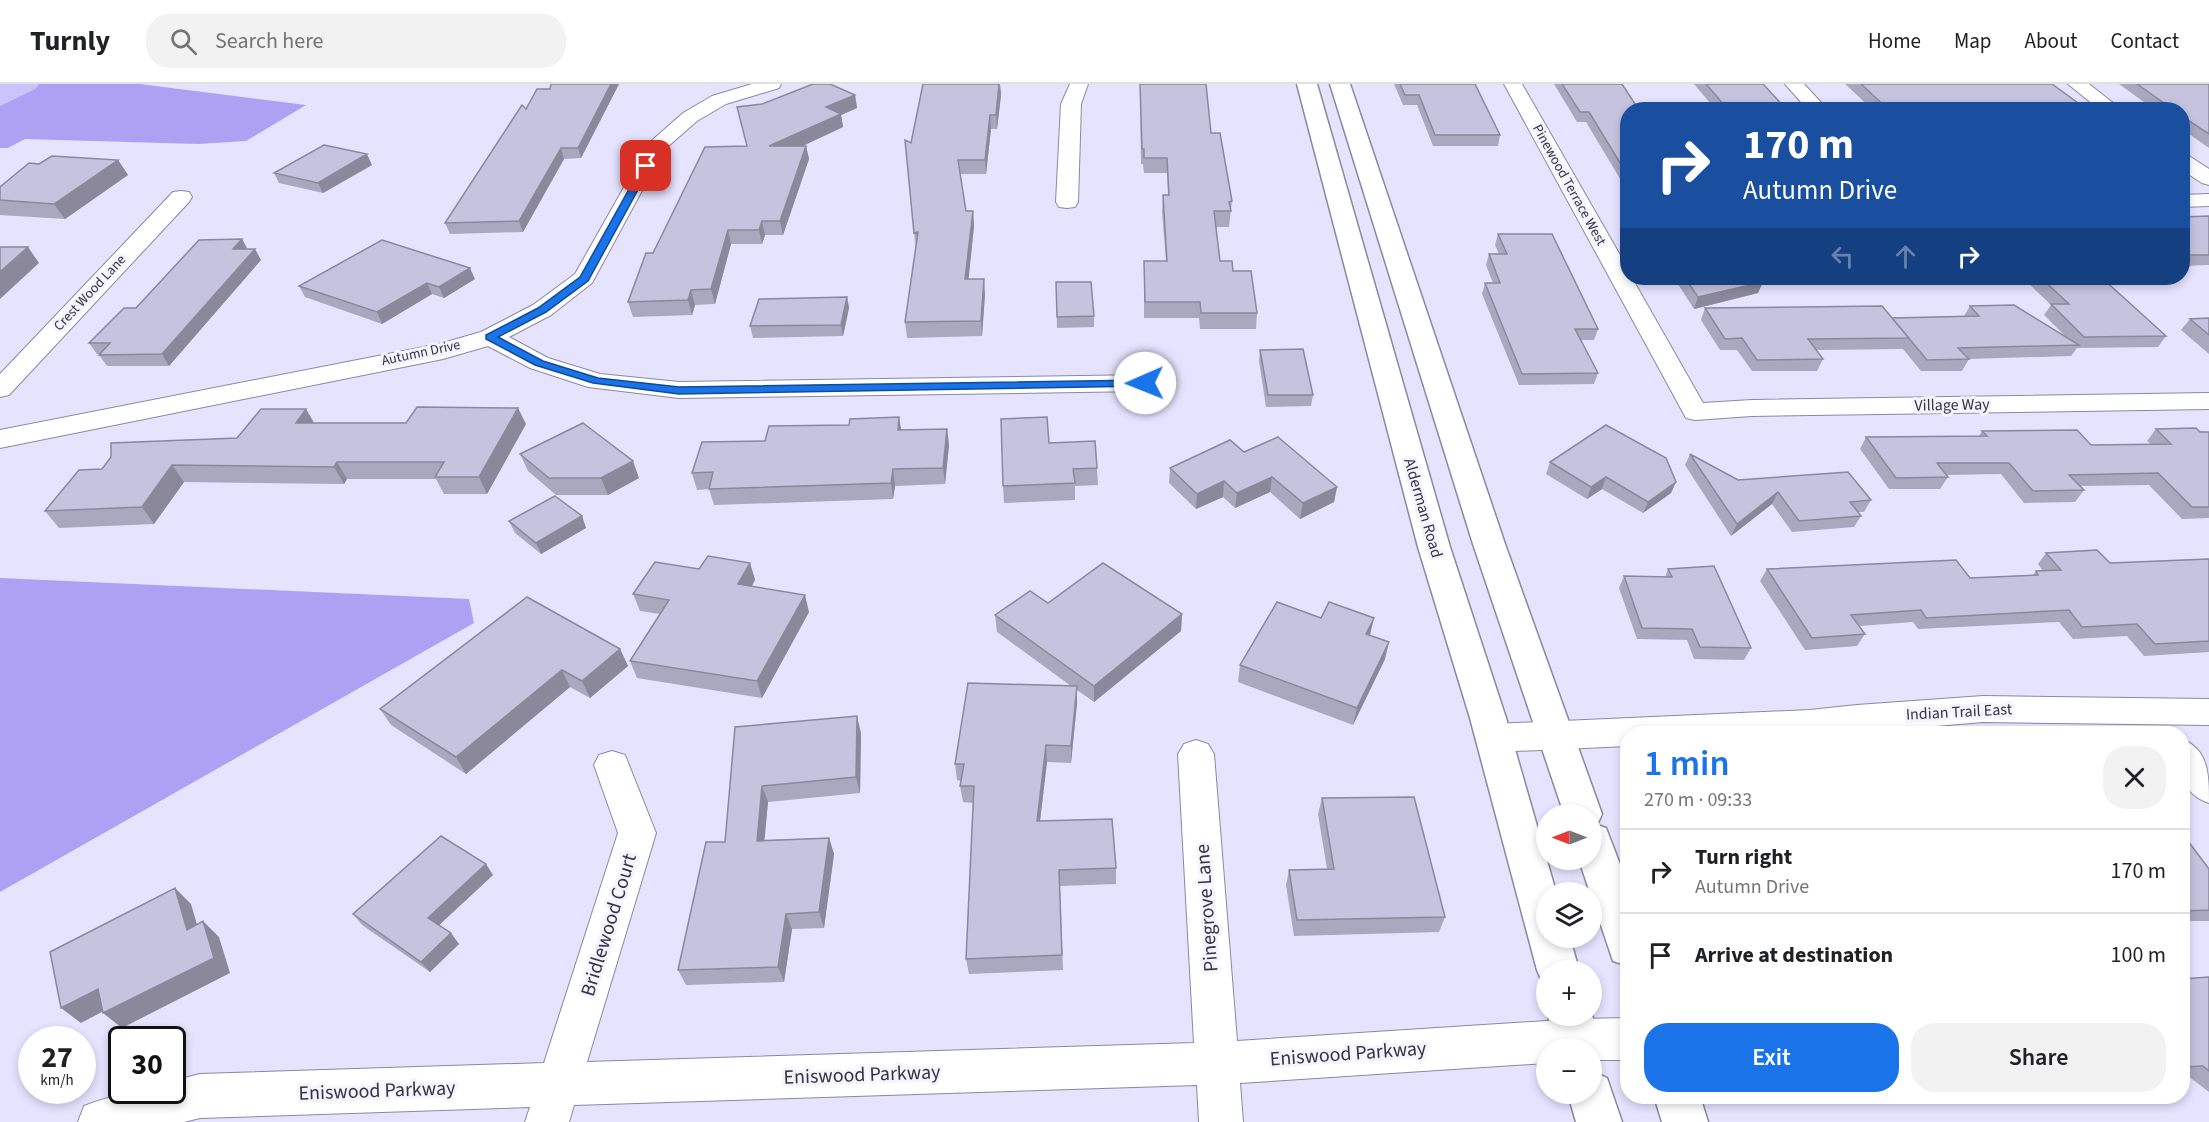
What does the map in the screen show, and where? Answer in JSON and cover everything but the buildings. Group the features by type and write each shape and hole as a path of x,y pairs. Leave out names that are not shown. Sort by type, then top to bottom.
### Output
{"main road":[{"name":"Alderman Road","path":"1307,84 1434,547 1494,738 1536,893"},
{"path":"1340,84 1485,532 1580,804"},
{"path":"1602,869 1620,922"},
{"path":"1594,1104 1599,1122"},
{"path":"1679,1104 1685,1122"}],"street":[{"name":"Autumn Drive","path":"0,439 443,351 490,337 542,310 584,278 656,147 690,117 719,100 743,87 772,84"},
{"path":"1067,202 1071,104 1079,84"},
{"name":"Pinewood Terrace West","path":"1513,84 1620,277"},
{"path":"1794,84 1811,102"},
{"path":"2078,84 2102,102"},
{"path":"2190,166 2209,179"},
{"name":"Crest Wood Lane","path":"0,389 181,197"},
{"path":"2190,201 2209,200"},
{"name":"Pinewood Terrace West","path":"1625,285 1695,412"},
{"path":"490,337 539,363 597,381 679,390 1145,383"},
{"name":"Village Way","path":"1695,412 1752,408 2209,401"},
{"name":"Indian Trail East","path":"1771,726 1983,709 2159,722 2209,712"},
{"name":"Indian Trail East","path":"1494,738 1620,734"},
{"name":"Pinegrove Lane","path":"1196,754 1221,1122"},
{"path":"2190,763 2209,788"},
{"name":"Bridlewood Court","path":"553,1104 637,833 612,765"},
{"name":"Eniswood Parkway","path":"100,1122 200,1096 553,1104 1218,1063 1575,1035 1620,1038"}],"shaded area":[{"path":"0,84 39,84 35,89 0,106"},
{"path":"39,84 140,84 306,105 246,141 198,144 25,139 8,148 0,148 0,106 35,89"},
{"path":"0,578 469,599 474,623 0,892"}],"route":[{"path":"646,166 584,278 542,310 490,337 539,363 597,381 679,390 1145,383"}]}
